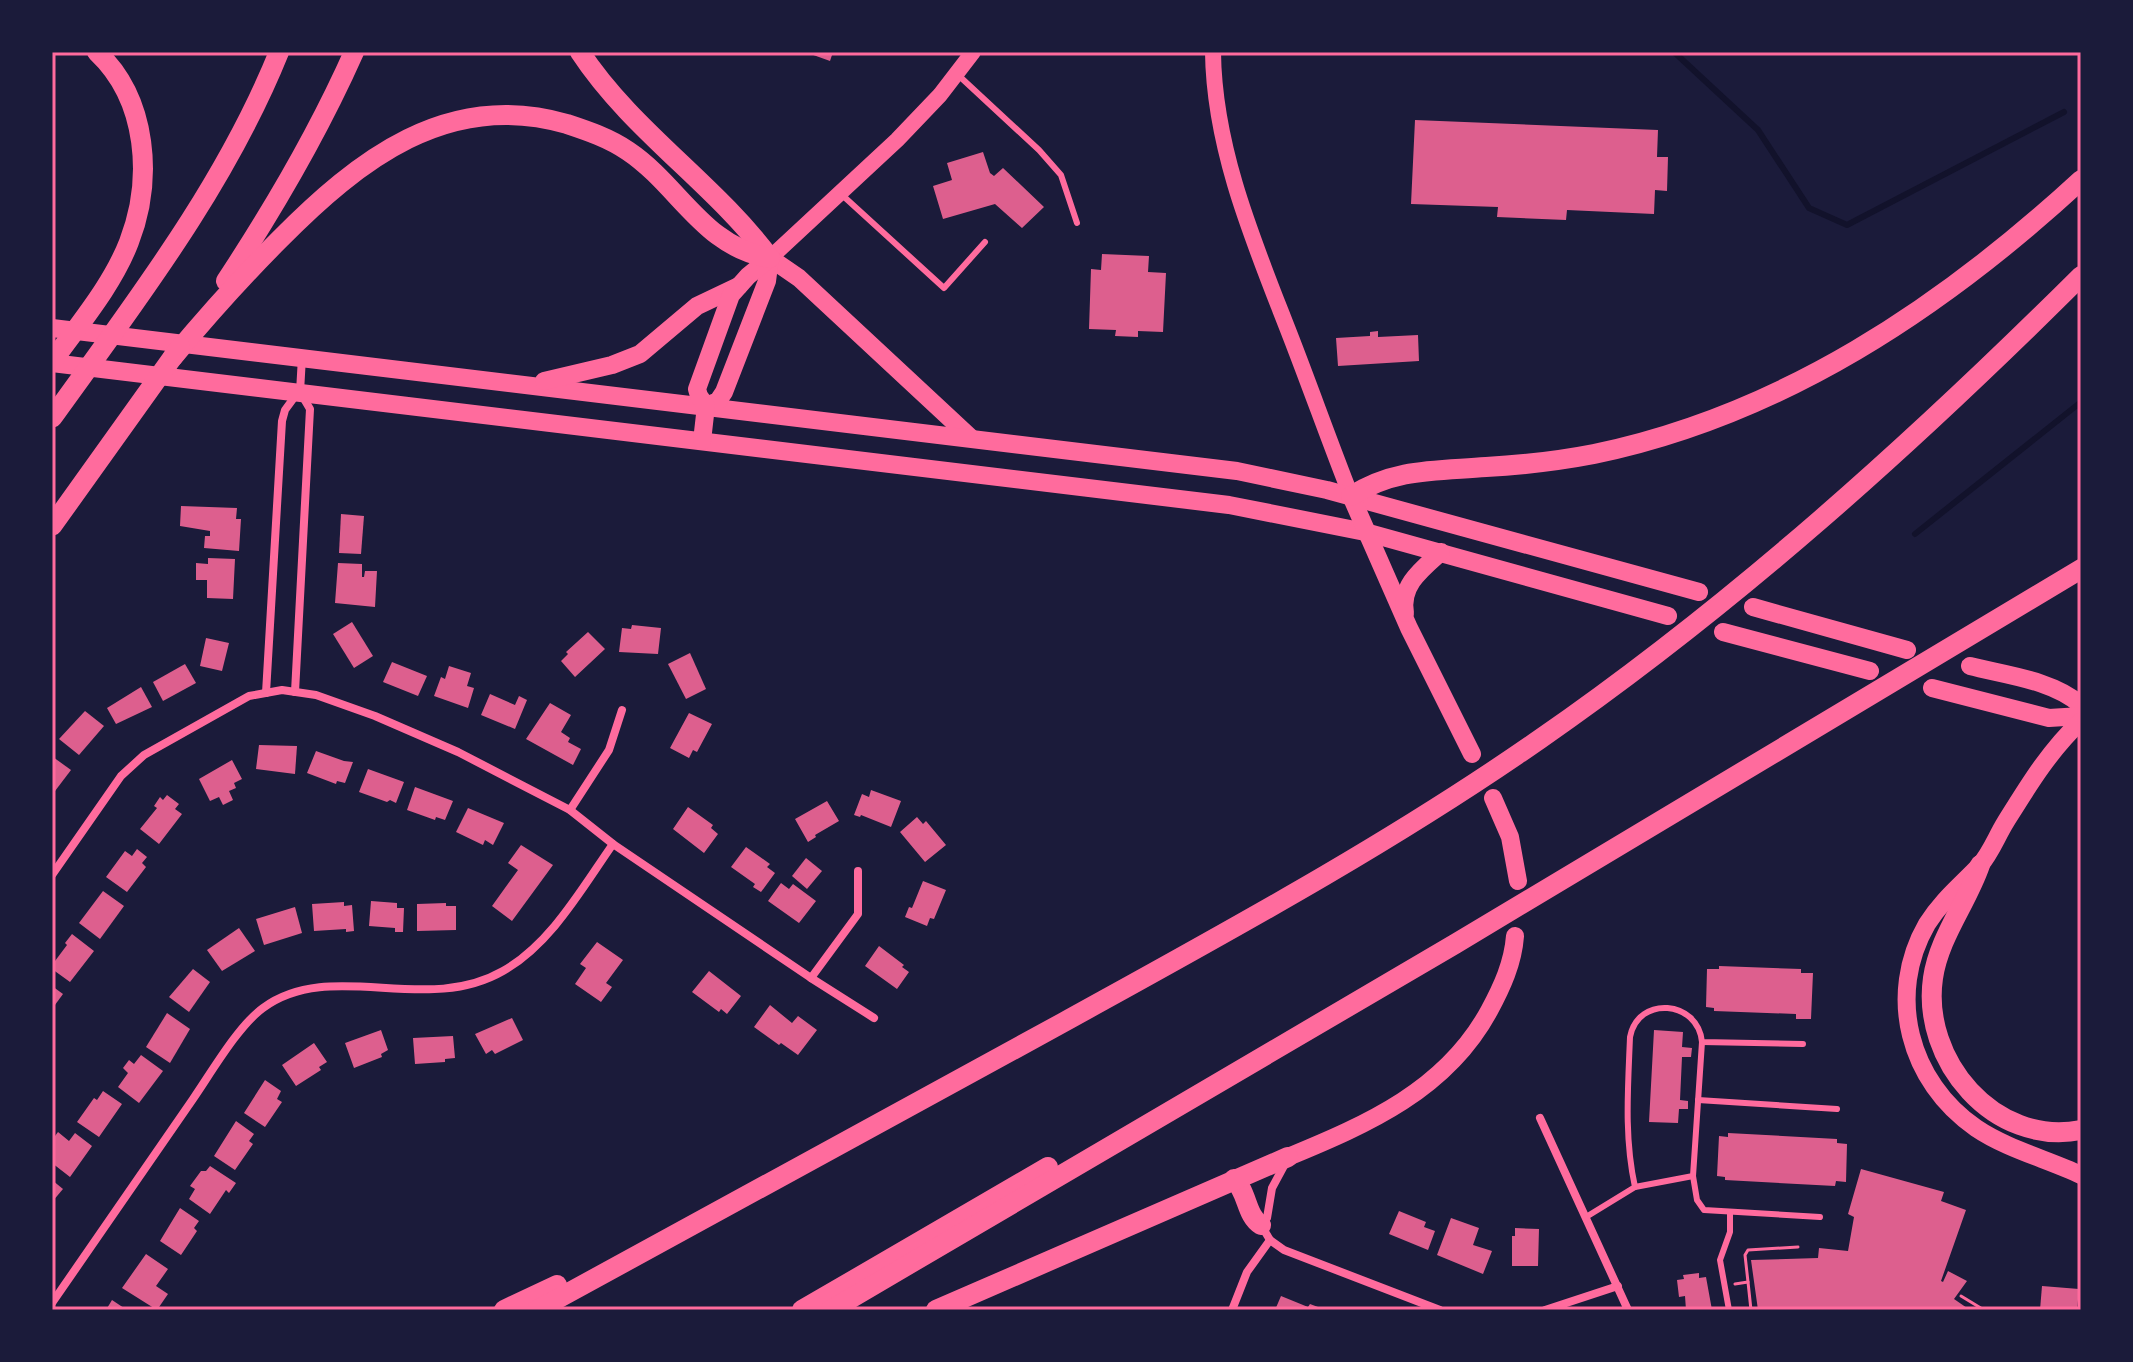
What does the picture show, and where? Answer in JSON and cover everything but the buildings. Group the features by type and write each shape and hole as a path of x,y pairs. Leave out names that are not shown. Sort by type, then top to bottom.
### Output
{"highway":[{"path":"97,52 120,81 138,122 142,143 142,185 136,219 116,268 52,362 1164,496 1277,513 1441,552 1668,616"},
{"path":"52,418 171,250 226,164 279,52"},
{"path":"52,526 259,232 331,103 354,52"},
{"path":"580,52 622,106 741,223 770,258 799,278 971,438"},
{"path":"173,357 251,268 298,221 360,167 410,137 437,126 472,118 505,114 549,119 588,130 611,141 649,168 727,244 751,255 770,258"},
{"path":"1351,496 1380,482 1421,470 1529,464 1608,451 1692,427 1754,403 1838,361 1934,301 1992,257 2081,180"},
{"path":"702,441 706,406 697,389 726,305 739,286 770,258"},
{"path":"706,406 718,401 724,392 767,281 770,258"},
{"path":"537,1310 1266,910 1424,815 1534,743 1655,656 1766,567 1936,417 2081,276"},
{"path":"530,385 612,365 640,354 697,306 739,286"},
{"path":"52,328 1221,468 1351,496 1699,592"},
{"path":"1351,496 1409,628 1472,754"},
{"path":"1409,628 1404,608 1406,593 1416,576 1441,552"},
{"path":"831,1310 1455,944 2081,569"},
{"path":"1753,607 1907,650"},
{"path":"1723,632 1870,671"},
{"path":"1970,666 2053,688 2081,705"},
{"path":"1932,688 2054,719 2081,718"},
{"path":"2081,718 2042,765 1980,865 1937,959 1931,1006 1937,1038 1961,1082 1993,1111 2038,1129 2063,1132 2081,1130"},
{"path":"1493,798 1510,837 1518,881"},
{"path":"1980,865 1962,879 1935,912 1911,960 1906,997 1914,1049 1930,1082 1965,1120 2001,1142 2081,1175"},
{"path":"936,1310 1383,1115 1428,1084 1453,1061 1480,1026 1510,964 1515,936"},
{"path":"802,1310 1012,1186 1329,1017"},
{"path":"1234,1179 1245,1193 1251,1217 1266,1233"},
{"path":"504,1310 699,1221"}],"main road":[{"path":"770,258 897,140 973,52"},
{"path":"1213,52 1213,79 1237,189 1260,258 1351,496"}],"street":[{"path":"295,692 310,409 300,392 302,357"},
{"path":"266,693 282,421 287,406 300,392"},
{"path":"52,875 121,776 144,755 249,696 282,690 316,695 375,716 458,752 570,810 613,844 874,1018"},
{"path":"570,810 609,750 622,710"},
{"path":"52,1303 225,1053 262,1009 285,996 317,986 448,990 503,972 547,935 613,844"},
{"path":"811,978 858,914 858,871"},
{"path":"1540,1118 1628,1310"},
{"path":"1232,1310 1266,1233 1272,1188 1288,1157"},
{"path":"1266,1233 1284,1250 1440,1310"},
{"path":"1545,1310 1618,1286"}],"lane":[{"path":"957,74 1039,150 1061,175 1077,223"},
{"path":"841,194 944,288 985,242"},
{"path":"1635,1187 1627,1135 1632,1029 1648,1011 1677,1008 1699,1028 1702,1042 1693,1176 1697,1200 1704,1210 1820,1217"},
{"path":"1702,1042 1803,1044"},
{"path":"1698,1100 1837,1109"},
{"path":"1586,1217 1635,1187 1693,1176"},
{"path":"1729,1310 1720,1260 1730,1232 1730,1212"}],"path":[{"path":"1751,1310 1745,1255 1748,1250 1798,1247"},
{"path":"1726,1285 1748,1282"},
{"path":"1961,1296 1984,1310"}],"waterway":[{"path":"1674,52 1758,130 1809,208 1847,225 2064,112"},
{"path":"1915,534 2081,402"}]}
